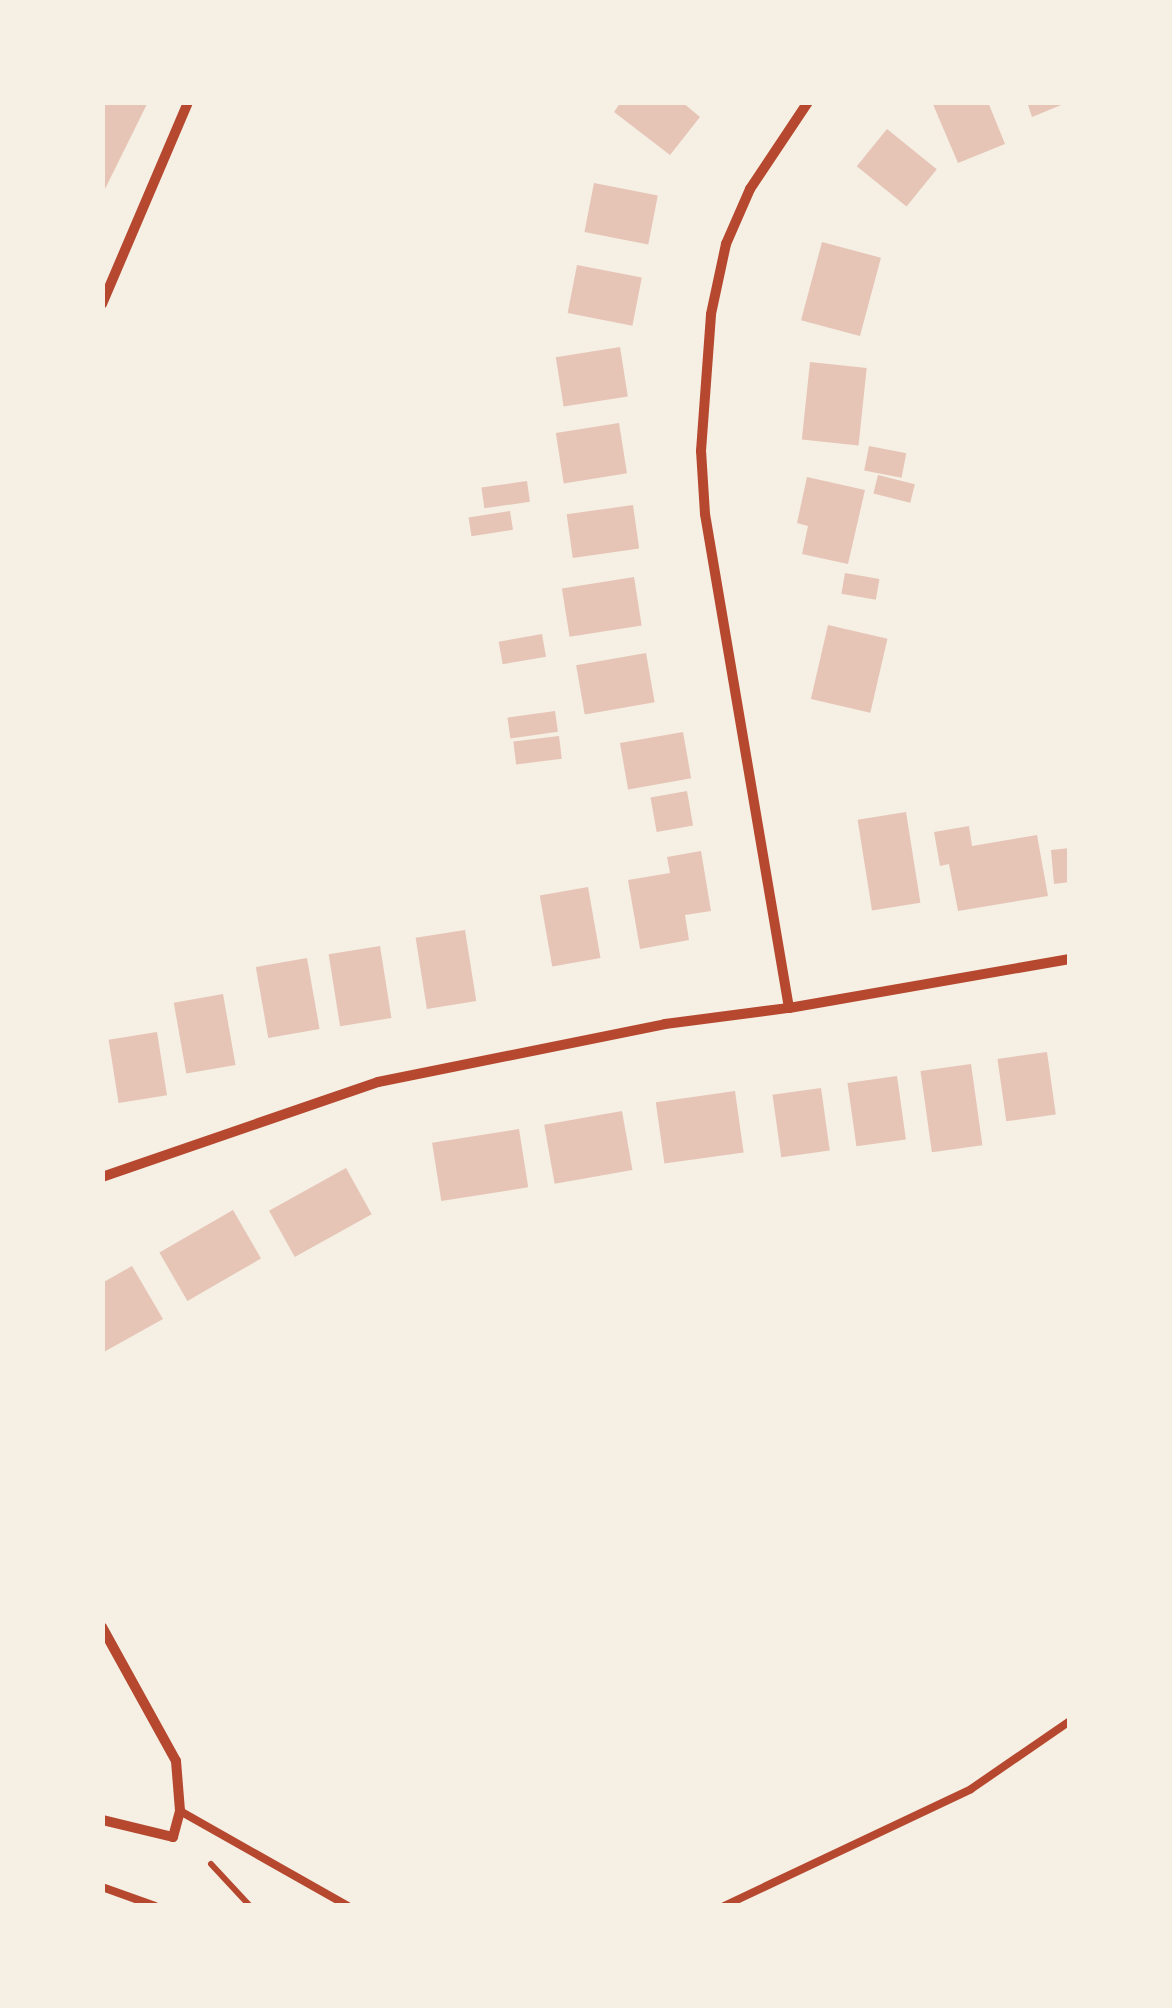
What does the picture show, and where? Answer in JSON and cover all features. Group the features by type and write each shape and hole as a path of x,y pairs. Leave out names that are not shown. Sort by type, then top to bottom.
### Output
{"street":[{"path":"102,304 188,102"},
{"path":"789,1008 705,514 701,451 711,314 726,244 750,190 808,102"},
{"path":"102,1177 378,1082 665,1024 789,1008 1070,959"},
{"path":"102,1627 176,1762 180,1811 173,1838 102,1820"}],"lane":[{"path":"724,1906 971,1789 1070,1721"},
{"path":"180,1811 348,1906"},
{"path":"102,1888 155,1906"}],"path":[{"path":"173,1838 216,1868 250,1906"}],"building":[{"path":"102,102 148,102 102,195"},
{"path":"621,102 682,102 700,117 670,155 614,112"},
{"path":"932,102 988,102 1005,144 958,163"},
{"path":"1027,102 1066,102 1066,103 1032,117"},
{"path":"887,129 937,169 907,207 857,166"},
{"path":"594,183 658,195 648,244 584,232"},
{"path":"822,242 881,258 860,336 801,320"},
{"path":"577,265 642,278 632,326 568,313"},
{"path":"620,347 628,396 564,407 556,357"},
{"path":"810,362 867,368 859,446 802,440"},
{"path":"619,423 627,473 564,483 556,433"},
{"path":"869,446 906,453 902,478 864,471"},
{"path":"878,475 915,484 910,503 873,493"},
{"path":"807,477 865,490 848,564 802,554 808,526 797,523"},
{"path":"527,481 530,502 484,508 481,487"},
{"path":"633,505 639,549 573,558 567,514"},
{"path":"510,511 513,530 471,536 469,518"},
{"path":"845,573 879,579 876,600 841,594"},
{"path":"634,577 642,625 570,637 562,588"},
{"path":"828,625 887,639 870,713 811,699"},
{"path":"542,634 546,657 503,664 499,642"},
{"path":"646,653 655,702 585,715 576,665"},
{"path":"555,711 558,732 510,738 507,718"},
{"path":"683,732 691,778 628,789 620,743"},
{"path":"559,736 562,759 516,764 513,742"},
{"path":"687,791 693,825 657,832 651,797"},
{"path":"906,812 920,903 872,911 858,820"},
{"path":"969,826 972,846 1037,835 1048,896 958,911 949,864 940,866 934,832"},
{"path":"1070,848 1070,882 1054,884 1051,850"},
{"path":"701,851 711,911 685,915 689,940 640,949 628,880 670,873 667,857"},
{"path":"588,887 601,958 552,966 540,896"},
{"path":"465,930 476,1001 427,1009 416,938"},
{"path":"380,946 391,1018 340,1026 329,954"},
{"path":"307,958 320,1029 268,1038 256,967"},
{"path":"223,994 236,1065 186,1074 174,1003"},
{"path":"157,1032 167,1095 119,1103 109,1040"},
{"path":"1047,1052 1056,1114 1006,1121 997,1059"},
{"path":"971,1064 982,1145 932,1152 920,1071"},
{"path":"897,1076 906,1139 856,1146 847,1083"},
{"path":"821,1088 830,1150 781,1157 772,1095"},
{"path":"735,1091 744,1152 664,1164 656,1102"},
{"path":"622,1111 632,1170 555,1184 544,1125"},
{"path":"519,1129 528,1187 441,1201 432,1143"},
{"path":"346,1168 372,1214 295,1257 269,1211"},
{"path":"233,1210 261,1258 187,1301 159,1252"},
{"path":"132,1266 163,1319 102,1353 102,1283"}]}
